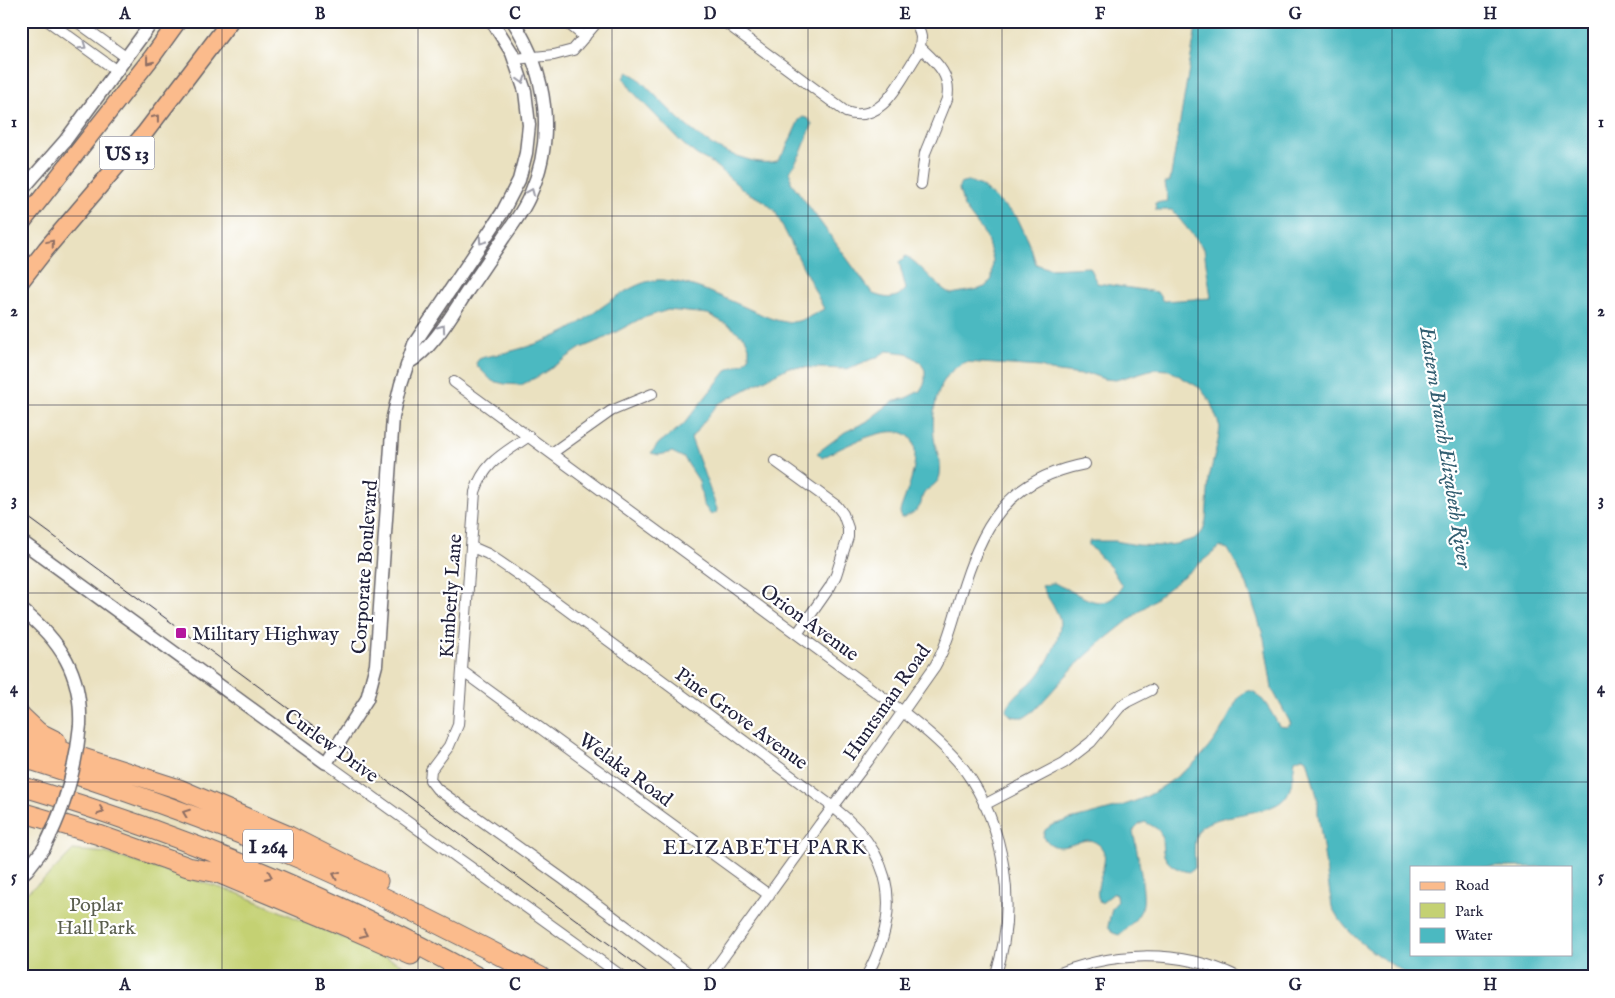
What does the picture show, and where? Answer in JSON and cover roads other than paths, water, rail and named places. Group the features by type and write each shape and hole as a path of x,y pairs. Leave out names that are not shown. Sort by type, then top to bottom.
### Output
{"highway":[{"path":"21,716 38,732 51,739 128,772"},
{"path":"21,738 179,789 231,811 332,857 424,906 506,958"},
{"name":"I 264","path":"21,758 168,806 254,840 361,886 541,977"},
{"name":"I 264","path":"21,786 138,824 258,871 380,926 478,977"},
{"path":"21,813 108,838 188,867 218,873 345,926 454,977"}],"main road":[{"name":"US 13","path":"21,224 178,21"},
{"name":"US 13","path":"21,281 52,241 144,134 230,21"}],"street":[{"path":"76,21 127,58"},
{"path":"21,191 65,141 153,21"},
{"name":"Corporate Boulevard","path":"326,763 361,710 372,686 376,665 393,416 414,344 502,213 519,180 526,153 529,125 525,91 515,59 492,21"},
{"path":"408,363 416,358 436,337 521,212 530,195 538,172 544,138 542,91 532,57 513,21"},
{"path":"565,21 585,37"},
{"path":"515,59 554,55 573,50 598,21"},
{"path":"723,21 846,112 859,115 874,111 888,98 917,55 921,37 917,21"},
{"path":"55,23 117,70"},
{"path":"920,47 943,72 948,80 949,90 926,153 921,184"},
{"name":"Orion Avenue","path":"454,382 903,712 929,732 963,769 984,805 999,847 1007,893 1005,932 996,977"},
{"path":"552,454 611,411 652,394"},
{"name":"Kimberly Lane","path":"529,436 492,462 479,480 476,492 458,725 454,736 429,774 432,784 436,789 563,879 694,977"},
{"path":"775,461 837,506 843,514 848,528 848,537 836,575 830,587 797,634"},
{"name":"Huntsman Road","path":"709,977 935,666 944,650 977,549 985,532 998,514 1022,488 1056,472 1085,464"},
{"name":"Curlew Drive","path":"21,541 624,977"},
{"name":"Pine Grove Avenue","path":"472,547 488,554 532,584 833,806 856,825 875,853 885,878 888,903 886,928 875,960 866,977"},
{"path":"21,609 48,633 57,644 68,662 77,684 80,704 79,742 68,788 54,829 44,848 28,870 21,876"},
{"name":"Welaka Road","path":"462,672 768,895"},
{"path":"984,805 1064,763 1091,742 1120,707 1151,690"},
{"path":"1050,977 1067,969 1102,960 1132,957 1163,957 1189,959 1205,963 1238,977"}],"water":[{"path":"1134,21 1175,21 1136,28 1133,25"},
{"name":"Eastern Branch Elizabeth River","path":"1191,21 1594,21 1594,977 1413,977 1367,948 1347,929 1332,907 1318,814 1318,800 1307,759 1302,757 1295,760 1288,794 1277,804 1266,809 1212,821 1203,826 1197,833 1195,868 1190,872 1178,869 1168,862 1164,855 1161,834 1155,827 1145,822 1140,824 1133,831 1143,893 1142,908 1138,916 1119,935 1113,933 1108,926 1112,908 1117,902 1116,895 1114,893 1100,903 1098,896 1104,864 1103,850 1098,844 1089,840 1064,847 1056,846 1049,843 1043,836 1045,830 1052,825 1132,802 1148,796 1161,788 1198,760 1215,739 1237,700 1245,692 1252,691 1261,698 1279,726 1286,727 1291,724 1272,689 1264,638 1247,585 1228,549 1220,547 1099,644 1074,667 1035,710 1025,717 1011,716 1006,711 1015,697 1041,672 1057,640 1060,624 1059,617 1042,586 1055,583 1085,598 1101,602 1115,595 1122,586 1111,568 1089,545 1089,541 1115,541 1137,545 1160,546 1194,539 1203,531 1206,520 1209,478 1220,427 1210,401 1200,388 1169,370 1153,369 1116,380 1104,379 1090,374 1082,375 1051,371 1041,367 966,362 956,367 942,384 935,405 933,427 940,466 939,479 922,496 921,505 911,514 901,518 900,511 915,462 912,441 904,433 876,434 845,446 822,458 817,453 845,432 866,422 892,402 920,391 925,382 925,370 920,362 907,353 887,351 847,369 789,367 718,404 691,438 717,509 716,513 711,515 703,504 699,481 684,458 672,452 659,455 651,453 659,443 683,425 727,370 744,363 749,357 749,347 745,338 730,326 708,314 668,310 640,319 603,339 581,348 539,376 521,385 492,381 476,363 484,357 526,347 567,331 626,291 651,281 674,281 696,287 784,322 798,321 824,309 775,211 764,201 746,192 712,163 697,155 683,144 633,92 624,78 628,72 637,77 685,125 698,135 712,145 752,161 777,161 785,151 799,120 803,117 809,119 812,125 801,153 790,172 791,182 873,294 883,297 895,297 906,289 899,262 906,256 939,286 951,294 985,287 992,279 993,260 986,236 964,207 959,189 960,184 969,181 981,186 1017,217 1029,242 1036,264 1049,269 1089,267 1097,283 1157,292 1163,301 1211,298 1204,249 1172,210 1156,210 1155,203 1168,201 1165,183 1170,181 1196,27"}],"tram line":[{"path":"21,512 654,977"}],"place":[{"name":"Military Highway","path":"181,633"}],"district":[{"name":"ELIZABETH PARK","path":"765,847"}],"park label":[{"name":"Poplar Hall Park","path":"96,916"}]}
